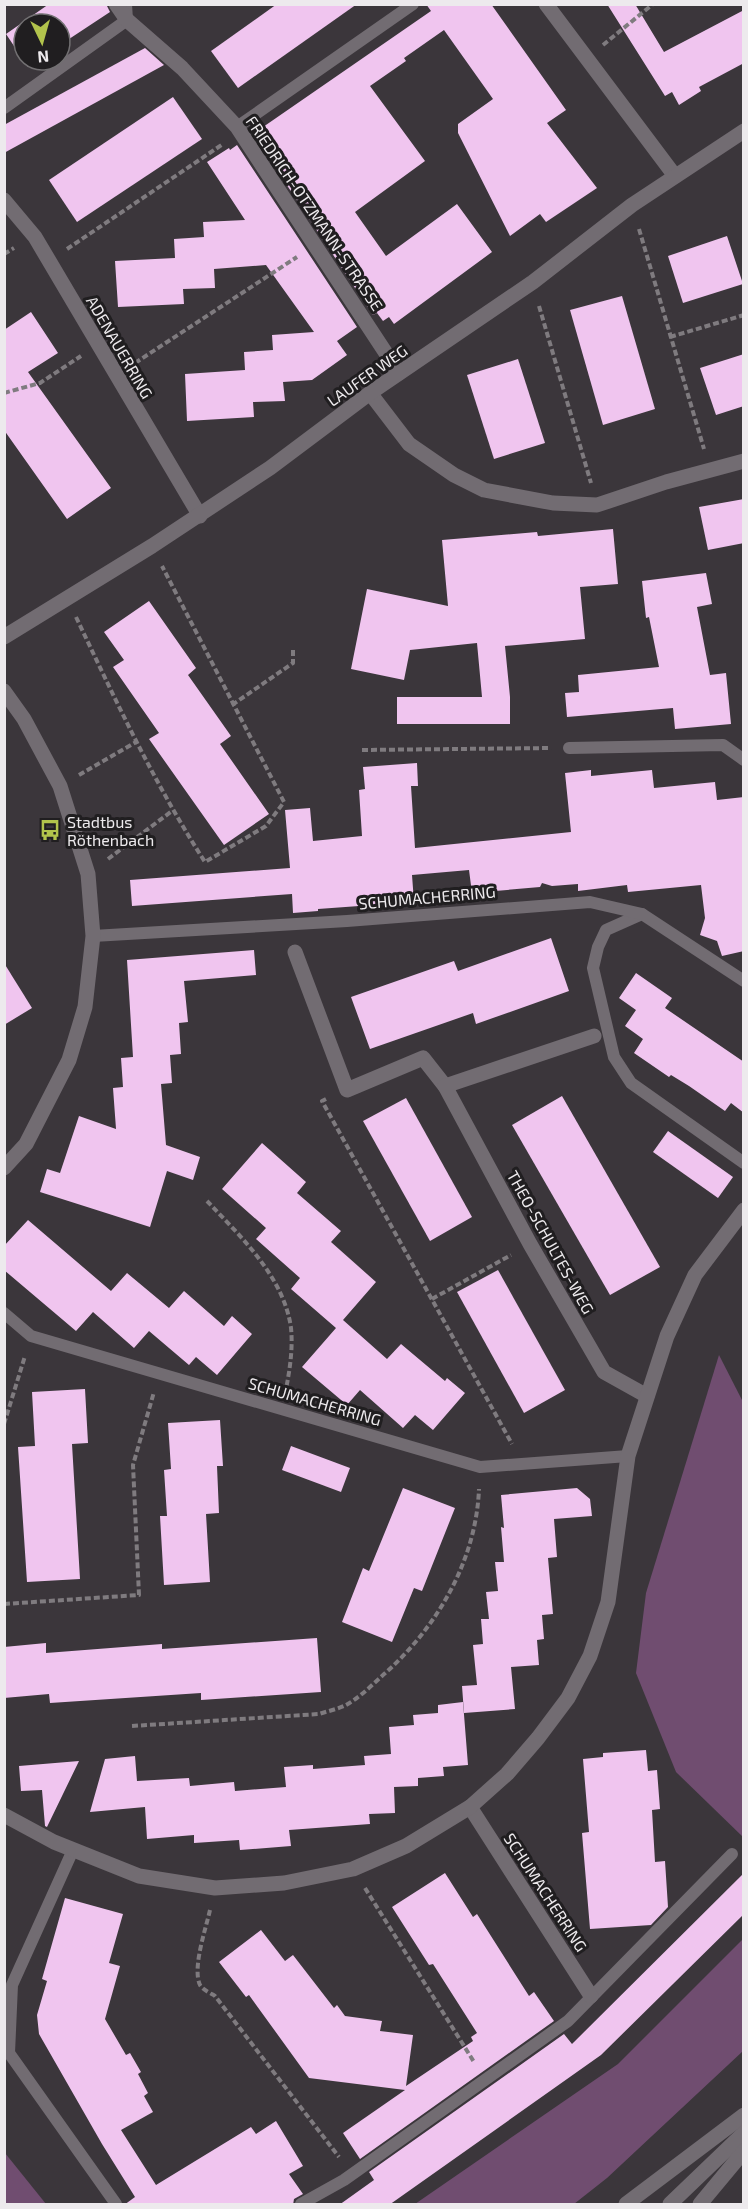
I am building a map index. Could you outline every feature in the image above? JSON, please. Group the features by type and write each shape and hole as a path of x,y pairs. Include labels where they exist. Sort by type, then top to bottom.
{"street":[{"name":"FRIEDRICH-OTZMANN-STRASSE","path":"116,4 127,12 182,68 239,130 399,373"},
{"path":"546,4 675,176"},
{"name":"LAUFER WEG","path":"4,637 200,516 270,468 370,393 532,282 632,205 744,132"},
{"name":"ADENAUERRING","path":"4,200 35,237 50,261 200,516"},
{"path":"370,393 409,444 454,475 484,490 553,503 597,505 744,461"},
{"path":"4,691 24,719 60,786 88,874 93,936 85,1007 69,1060 26,1144 4,1168"},
{"path":"295,952 347,1090"},
{"path":"445,1086 594,1036"},
{"name":"THEO-SCHULTES-WEG","path":"347,1090 423,1058 445,1086 530,1244 604,1372 647,1396"},
{"path":"4,1815 54,1842 140,1876 215,1888 284,1883 353,1869 406,1846 470,1807 507,1774 538,1738 568,1698 590,1656 608,1602 628,1456 647,1396 668,1336 695,1275 744,1210"},
{"name":"SCHUMACHERRING","path":"470,1807 591,1996"},
{"path":"626,2205 744,2115"},
{"path":"670,2205 744,2133"},
{"path":"700,2205 744,2151"}],"lane":[{"path":"239,130 413,4"},
{"path":"4,108 127,12"},
{"path":"569,747 723,745 744,760"},
{"name":"SCHUMACHERRING","path":"93,936 347,921 590,902 642,914 744,981"},
{"path":"642,914 606,930 598,947 593,968 614,1057 631,1083 744,1163"},
{"name":"SCHUMACHERRING","path":"4,1313 31,1336 480,1467 628,1456"},
{"path":"73,1850 12,1985 9,2053 116,2205"},
{"path":"301,2205 352,2175 568,2021 732,1854"}],"path":[{"path":"586,59 652,4"},
{"path":"50,261 239,130"},
{"path":"632,205 710,470"},
{"path":"116,375 315,245"},
{"path":"532,282 597,505"},
{"path":"670,337 744,315"},
{"path":"4,393 40,383 98,345"},
{"path":"66,598 172,811 204,862 266,826 284,802 152,546"},
{"path":"232,705 293,663 293,648"},
{"path":"60,786 136,742"},
{"path":"362,750 569,747"},
{"path":"88,874 172,811"},
{"path":"347,1090 322,1101 523,1463"},
{"path":"207,1201 253,1251 282,1297 291,1328 291,1356 282,1410"},
{"path":"432,1299 530,1244"},
{"path":"4,1424 31,1336"},
{"path":"5,1602 140,1595 133,1465 159,1374"},
{"path":"132,1726 320,1714 345,1705 363,1693 397,1664 425,1632 457,1578 475,1523 480,1467"},
{"path":"353,1869 485,2080"},
{"path":"215,1888 198,1963 201,1987 215,1996 352,2175"}],"shaded area":[{"path":"719,1355 743,1402 743,1837 676,1772 636,1673 646,1593"},
{"path":"743,1939 743,2051 607,2178 574,2204 415,2204 618,2064"},
{"path":"5,2153 46,2204 5,2204"}],"building":[{"path":"49,4 106,4 110,12 72,37 72,12 38,12"},
{"path":"277,4 357,4 238,88 211,51"},
{"path":"426,4 491,4 566,110 547,123 597,188 546,222 540,214 510,236 458,133 458,124 493,99 444,30 404,58 406,61 370,86 425,161 355,212 386,256 457,204 492,252 394,324 389,317 383,321 377,313 373,315 253,134 431,11"},
{"path":"607,4 635,4 664,52 744,10 744,63 699,87 701,91 679,105 672,92 665,96"},
{"path":"12,30 12,43 6,34"},
{"path":"145,48 164,65 4,153 4,125"},
{"path":"173,97 202,139 77,222 49,180"},
{"path":"237,145 357,327 337,341 347,355 312,380 283,382 285,401 253,402 254,417 187,421 185,374 245,370 244,352 273,350 272,335 314,332 266,265 214,269 215,288 183,289 184,304 118,307 115,261 175,258 174,239 204,237 203,222 245,220 207,162"},
{"path":"727,236 743,284 683,303 668,256"},
{"path":"622,296 655,409 603,425 570,310"},
{"path":"31,312 58,353 28,372 111,488 67,519 4,430 4,330"},
{"path":"744,354 744,406 716,415 700,368"},
{"path":"518,359 545,443 494,459 467,375"},
{"path":"744,499 744,543 708,550 699,507"},
{"path":"613,529 618,584 580,587 585,639 505,646 510,724 397,724 397,697 482,697 477,643 410,650 404,680 351,669 367,589 448,606 442,540 537,532 538,536"},
{"path":"706,573 712,604 697,607 710,675 726,673 731,724 675,729 673,708 567,717 565,693 579,692 578,675 659,667 649,617 646,618 642,581"},
{"path":"149,601 196,668 188,675 231,736 220,744 269,814 224,845 149,739 159,733 113,667 124,660 104,632"},
{"path":"417,763 418,786 411,786 415,848 571,832 565,773 591,770 591,776 652,770 654,788 715,782 717,800 744,797 744,951 722,956 717,941 700,935 705,918 701,885 628,892 627,885 578,891 578,884 552,886 542,883 540,887 472,893 469,870 412,875 414,902 293,913 292,894 132,906 130,880 290,868 285,810 310,808 313,841 362,836 359,790 365,789 363,767"},
{"path":"551,938 569,991 476,1024 473,1013 370,1049 351,997 454,961 458,971"},
{"path":"254,950 256,975 184,981 188,1022 179,1023 181,1054 170,1055 172,1083 161,1084 166,1145 200,1157 193,1180 167,1171 150,1227 40,1192 47,1169 60,1173 79,1116 116,1129 113,1088 123,1087 121,1058 133,1057 127,960"},
{"path":"4,963 32,1008 4,1025"},
{"path":"636,973 672,998 665,1008 744,1062 744,1113 731,1103 725,1111 634,1053 643,1039 625,1026 636,1010 619,998"},
{"path":"562,1096 660,1267 610,1295 512,1125"},
{"path":"406,1098 472,1217 430,1241 363,1121"},
{"path":"668,1131 733,1177 718,1198 653,1152"},
{"path":"262,1143 306,1182 297,1193 341,1231 331,1242 376,1282 343,1320 387,1359 401,1344 445,1381 447,1378 465,1393 433,1430 415,1415 403,1428 360,1390 347,1405 302,1367 336,1328 291,1289 300,1278 256,1239 266,1228 222,1189"},
{"path":"28,1220 111,1291 127,1273 169,1308 184,1291 224,1326 232,1316 252,1334 217,1375 196,1357 189,1365 149,1331 134,1348 93,1312 76,1331 4,1270 4,1246"},
{"path":"498,1270 565,1390 524,1413 457,1292"},
{"path":"85,1389 88,1443 72,1444 80,1579 27,1582 18,1447 35,1446 32,1392"},
{"path":"220,1420 223,1466 217,1466 219,1513 206,1514 210,1582 164,1585 160,1516 167,1516 164,1470 171,1469 168,1423"},
{"path":"291,1446 350,1468 341,1492 282,1470"},
{"path":"403,1488 455,1508 422,1591 414,1588 392,1642 342,1622 363,1568 369,1571"},
{"path":"577,1488 590,1499 592,1516 554,1519 557,1557 548,1558 553,1614 542,1615 544,1639 537,1640 539,1665 511,1667 515,1709 464,1713 462,1686 477,1685 473,1645 483,1644 481,1619 489,1619 486,1592 498,1591 495,1562 504,1562 501,1495"},
{"path":"317,1638 321,1692 201,1700 201,1693 50,1703 49,1694 4,1698 4,1647 46,1643 46,1653 162,1644 162,1649"},
{"path":"463,1702 468,1765 443,1767 444,1776 418,1778 418,1786 394,1787 395,1813 369,1814 370,1824 289,1830 291,1846 240,1850 239,1840 194,1843 194,1835 147,1839 145,1807 90,1812 105,1759 135,1756 137,1781 189,1778 190,1786 234,1782 235,1791 286,1787 284,1767 313,1765 313,1769 365,1765 364,1756 391,1754 389,1727 414,1725 413,1715 438,1713 438,1705"},
{"path":"646,1750 648,1771 657,1770 660,1809 652,1810 655,1862 665,1861 668,1907 651,1925 590,1929 582,1833 589,1832 583,1759 603,1757 603,1753"},
{"path":"79,1761 47,1827 45,1826 42,1790 21,1791 19,1766"},
{"path":"445,1873 473,1917 477,1914 529,1996 534,1992 554,2021 360,2159 343,2133 405,2090 309,2078 249,1995 246,1997 219,1962 261,1930 285,1961 293,1955 334,2008 337,2005 345,2016 382,2021 380,2031 413,2035 406,2086 473,2041 471,2037 477,2033 433,1964 429,1965 392,1907"},
{"path":"744,1873 744,1914 601,2055 389,2205 339,2205 374,2180 369,2172 564,2034 572,2044"},
{"path":"65,1898 123,1914 109,1963 120,1966 105,2019 126,2055 130,2053 141,2072 138,2074 148,2093 144,2096 153,2112 121,2130 156,2185 251,2127 256,2134 276,2121 303,2166 289,2174 303,2194 294,2199 293,2205 124,2205 135,2197 39,2034 37,2015 47,1981 42,1979"}],"place":[{"name":"Stadtbus Röthenbach","path":"50,830"}]}
